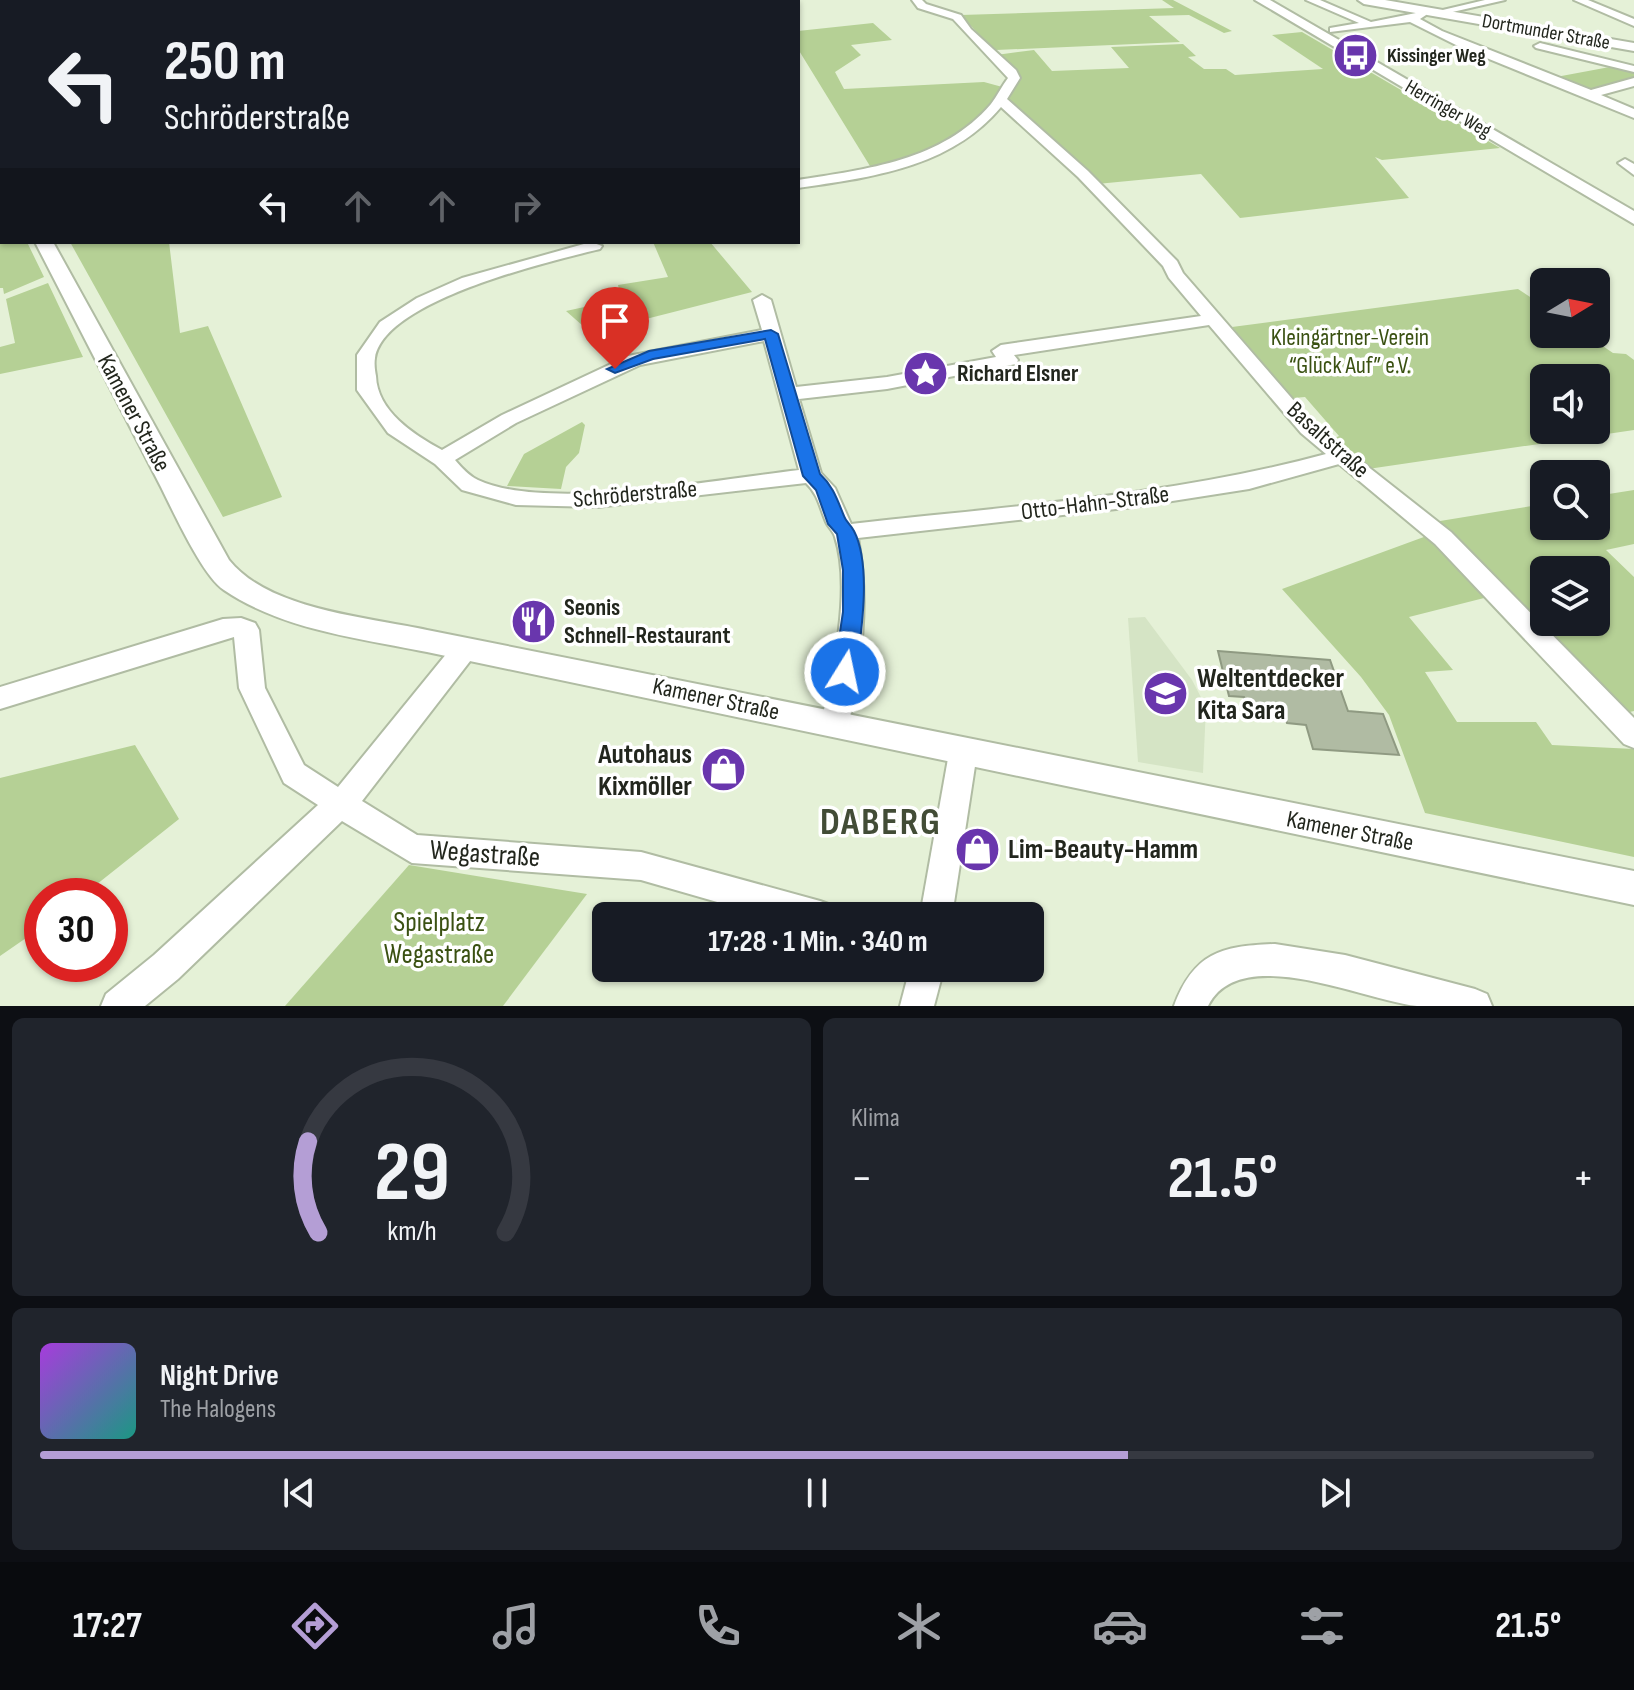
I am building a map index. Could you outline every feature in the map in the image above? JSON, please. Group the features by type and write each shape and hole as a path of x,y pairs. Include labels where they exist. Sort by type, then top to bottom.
{"main road":[{"name":"Herringer Weg","path":"1261,0 1634,219"},
{"name":"Dortmunder Straße","path":"1364,0 1634,45"},
{"name":"Dortmunder Straße","path":"1372,0 1433,13"},
{"name":"Kamener Straße","path":"45,244 190,518 230,581 261,599 301,614 465,649 1634,888"}],"street":[{"path":"800,184 897,166 933,155 962,138 1001,100 1014,78 1012,72 967,31 957,17 922,6 917,0"},
{"path":"1311,0 1368,24"},
{"path":"1334,30 1500,0"},
{"path":"1579,0 1634,23"},
{"path":"1433,13 1491,56 1634,114"},
{"path":"1540,46 1634,69"},
{"path":"1590,94 1634,82"},
{"name":"Basaltstraße","path":"1001,100 1126,215 1171,264 1175,274 1308,429 1443,538 1634,736"},
{"name":"Schröderstraße","path":"594,246 480,277 419,304 378,333 363,364 368,397 396,430 442,459 467,484 498,493 562,501 597,500 811,476"},
{"path":"762,300 811,476 824,488 838,524 846,532 854,612 851,646 835,723"},
{"path":"789,394 887,383 995,358 1214,319"},
{"path":"442,459 509,419 635,360 771,334"},
{"name":"Otto-Hahn-Straße","path":"846,532 1134,500 1249,482 1341,457"},
{"name":"Wegastraße","path":"0,698 223,629 241,627 246,630 252,688 294,774 412,849 641,866 770,902"},
{"path":"118,1006 166,967 360,785 465,649"},
{"path":"938,902 963,753"},
{"path":"1191,1006 1201,983 1217,969 1241,961 1268,958 1320,967 1475,1006"},
{"path":"917,1006 923,982"}],"shaded area":[{"name":"Weltentdecker Kita Sara","path":"1145,617 1192,680 1206,707 1203,773 1138,762 1128,618"}],"green space":[{"path":"1162,0 1173,0 1232,31 1224,33 1189,15 1149,16 1180,42 996,50 961,15 1174,8"},
{"path":"873,23 892,40 851,45 861,55 835,72 844,89 984,82 1006,88 962,138 873,171 800,52 800,31"},
{"path":"1302,32 1500,148 1382,160 1375,157 1409,198 1240,218 1201,174 1097,184 1007,100 1018,73 996,55 1034,50 1052,71 1129,68 1111,47 1183,44 1196,56 1188,57 1204,69 1226,69 1235,75 1323,69 1272,35"},
{"path":"1615,66 1634,71 1634,79 1592,91 1556,77"},
{"path":"0,244 28,244 44,277 4,294 3,288 0,288"},
{"path":"71,244 169,244 180,333 208,326 282,497 223,517"},
{"path":"654,244 712,244 752,292 591,333 566,311 621,299 618,285 668,277"},
{"path":"48,283 83,357 0,374 0,347 15,343 6,299"},
{"name":"Kleingärtner-Verein “Glück Auf” e.V.","path":"1518,289 1530,297 1530,348 1606,348 1613,353 1626,354 1634,360 1634,430 1610,434 1610,364 1530,364 1530,444 1539,444 1368,469 1331,440 1339,436 1305,397 1293,398 1232,327"},
{"path":"582,422 585,425 579,453 566,467 561,489 507,486 524,454"},
{"path":"1634,490 1634,544 1606,550 1634,577 1634,711 1621,714 1545,636 1610,636 1610,556 1530,556 1530,621 1434,522 1530,506 1530,540 1610,540 1610,494"},
{"path":"1432,534 1492,596 1409,617 1453,670 1425,672 1457,722 1536,722 1552,745 1634,749 1634,857 1425,813 1389,715 1361,677 1282,589"},
{"path":"135,745 179,819 105,878 24,878 24,939 0,956 0,778"},
{"name":"Spielplatz Wegastraße","path":"409,865 587,894 503,1006 285,1006"}],"building":[{"path":"1218,651 1330,660 1348,711 1383,714 1399,755 1313,749 1306,725 1287,723 1284,714 1248,711 1244,697 1229,696"}],"place":[{"name":"Kissinger Weg","path":"1356,56"},
{"name":"Richard Elsner","path":"926,373"},
{"name":"Seonis Schnell-Restaurant","path":"533,621"},
{"name":"Weltentdecker Kita Sara","path":"1166,694"},
{"name":"Autohaus Kixmöller","path":"723,770"},
{"name":"Lim-Beauty-Hamm","path":"977,849"}],"district":[{"name":"DABERG","path":"881,822"}],"route":[{"path":"615,369 649,355 771,334 811,476 824,488 838,524 846,532 854,612 845,672"}]}
